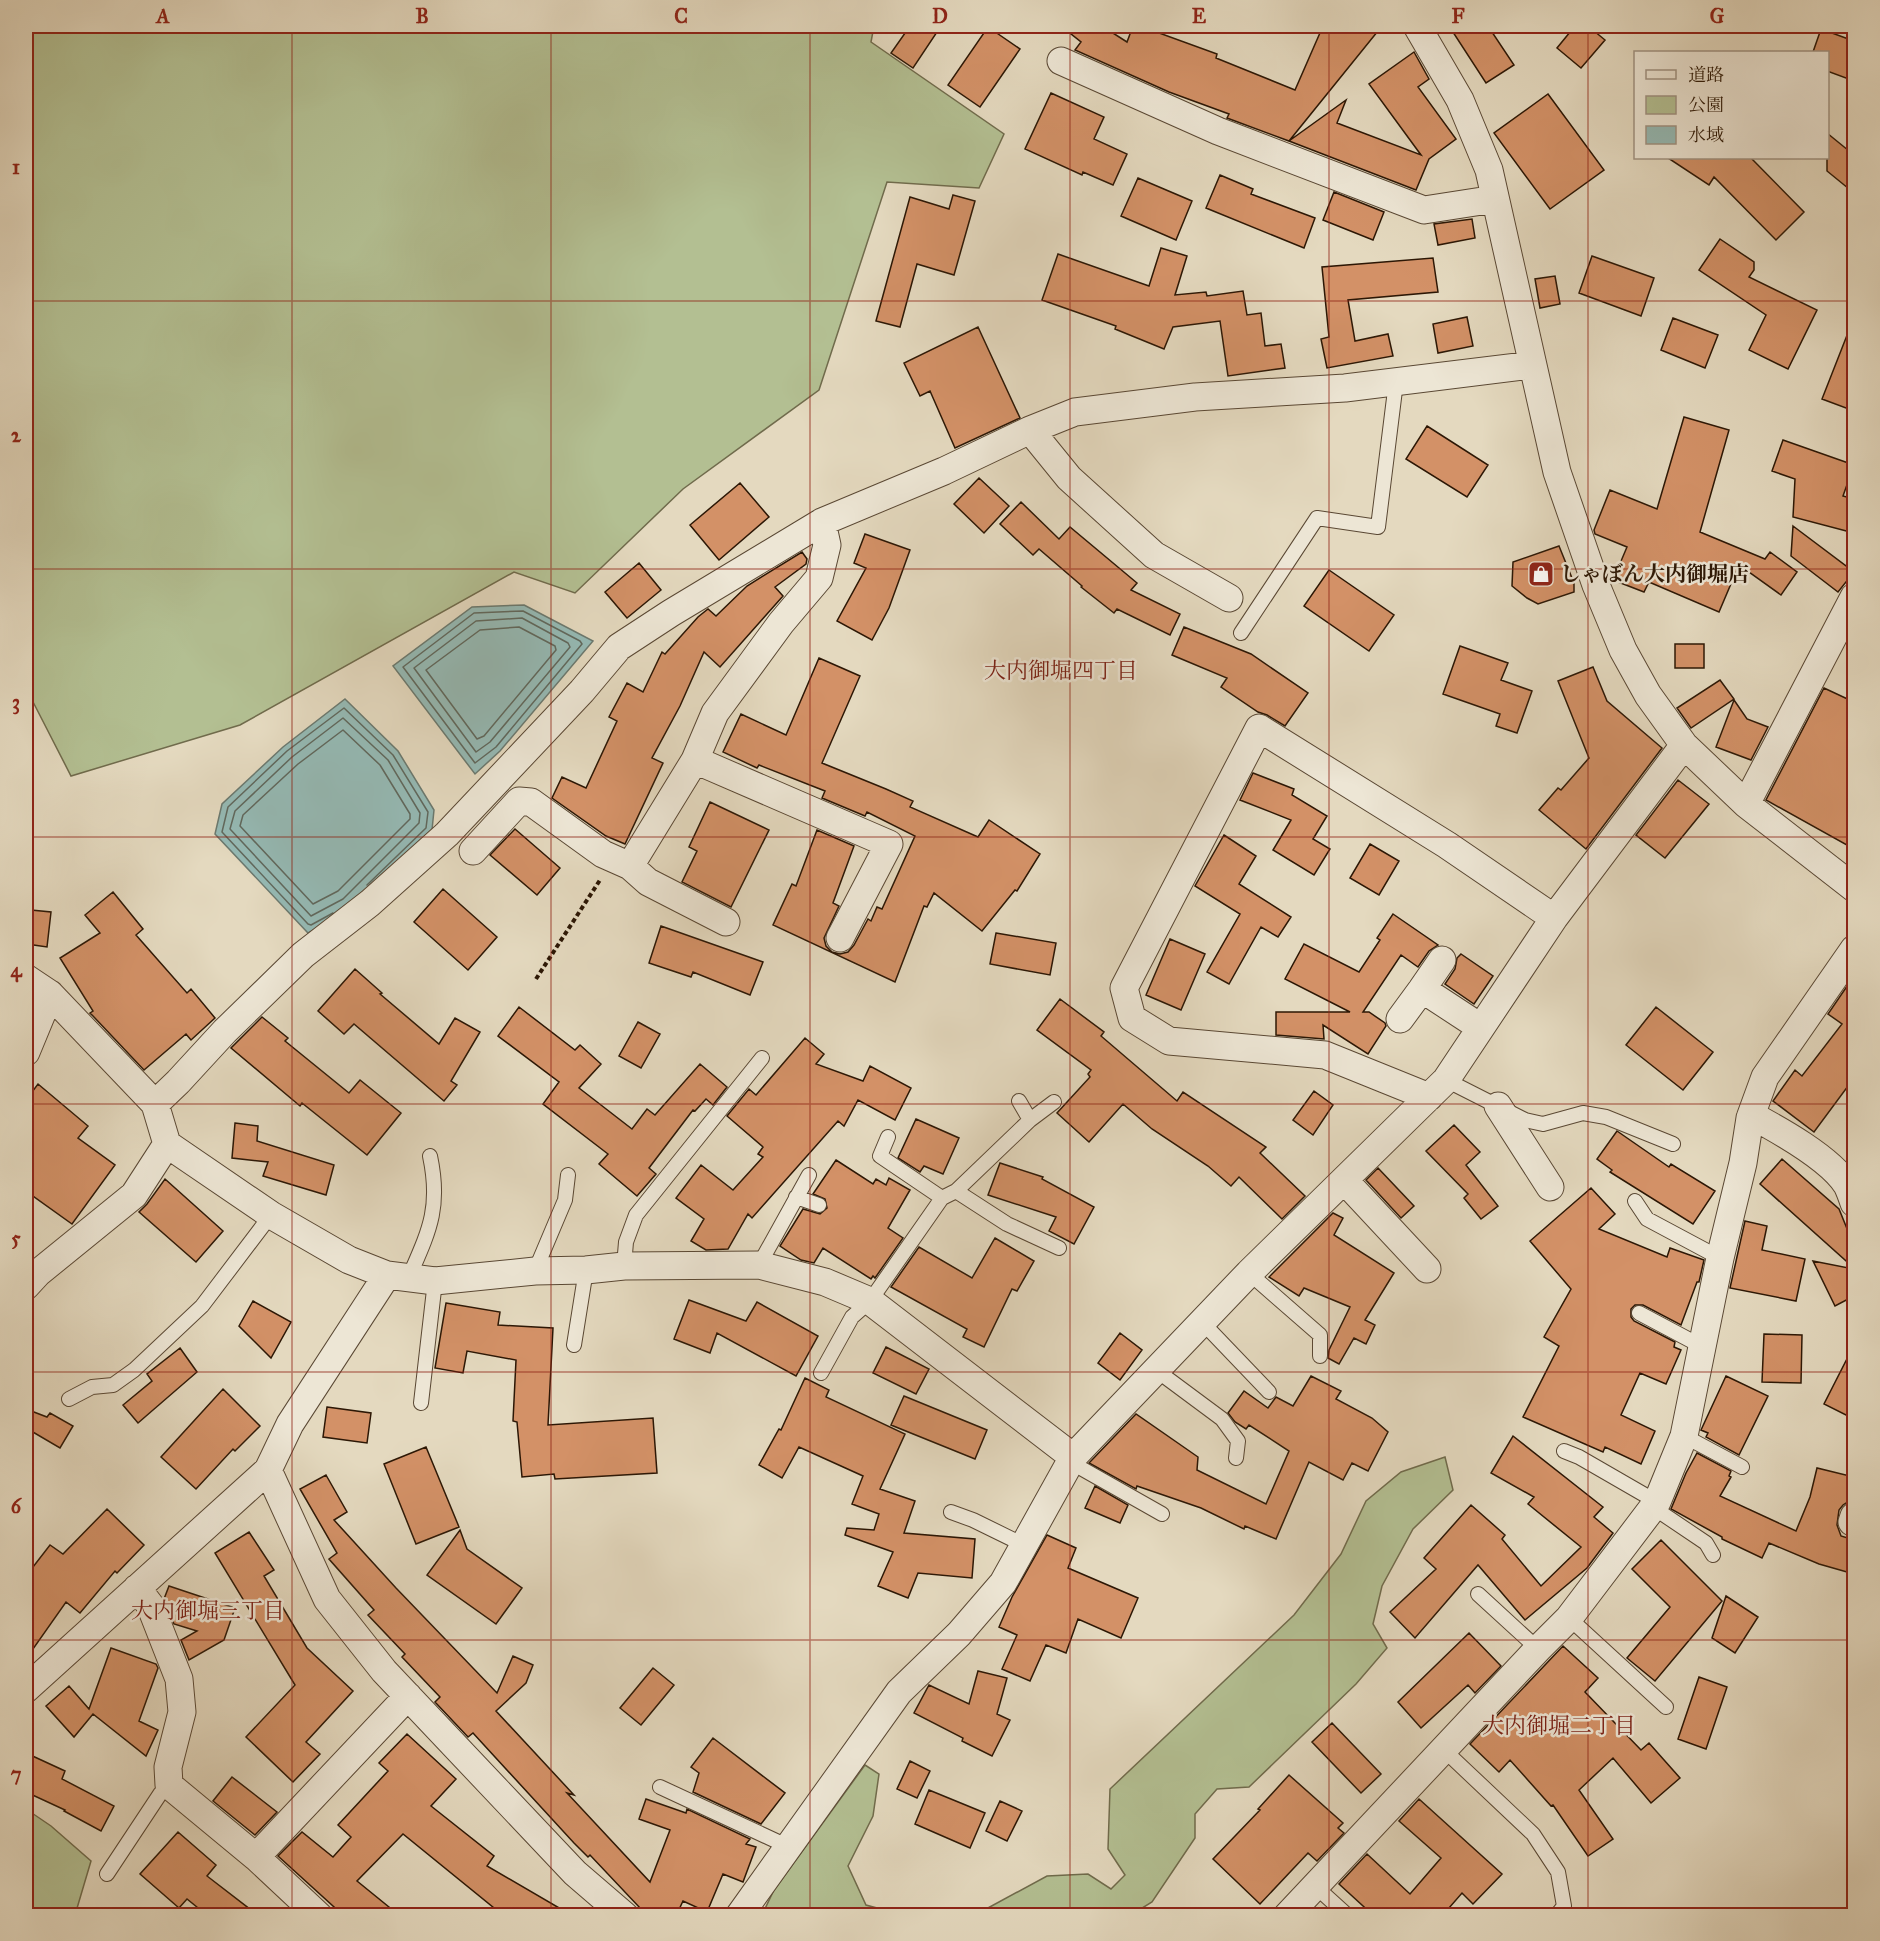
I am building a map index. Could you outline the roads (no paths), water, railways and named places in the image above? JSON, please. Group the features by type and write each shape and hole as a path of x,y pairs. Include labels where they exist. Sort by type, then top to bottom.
{"street":[{"path":"1417,26 1460,100 1489,170 1557,472 1596,585 1623,650 1648,695 1684,745 1746,804 1854,888"},
{"path":"1061,61 1218,132 1424,210 1495,199"},
{"path":"154,1104 303,955 370,903 447,834 582,691 619,647 822,522 944,471 1030,430 1075,412 1195,397 1345,388 1532,365"},
{"path":"1030,430 1069,478 1154,555 1229,598"},
{"path":"614,868 694,760 715,713 781,623 819,578 827,545 822,522"},
{"path":"1746,804 1854,597"},
{"path":"1437,1088 1325,1055 1169,1041 1132,1018 1124,988 1259,728 1448,845 1554,918"},
{"path":"739,1916 899,1692 959,1634 1003,1583 1073,1457 1249,1273 1437,1088 1554,918 1684,745"},
{"path":"694,760 889,844 840,938"},
{"path":"473,851 519,801 531,802 603,854 614,868 648,882 726,922"},
{"path":"1287,1916 1538,1648 1569,1618 1656,1505 1684,1436 1720,1258 1743,1163 1751,1115 1765,1077 1854,949"},
{"path":"1400,1019 1442,960"},
{"path":"26,978 50,994 154,1104 167,1144 271,1215 350,1260 398,1276 435,1281 535,1271 586,1270 624,1266 759,1265 825,1282 870,1301 1073,1457"},
{"path":"1422,989 1480,1027"},
{"path":"26,1052 50,994"},
{"path":"1498,1106 1550,1187"},
{"path":"1751,1115 1784,1132 1822,1160 1846,1184 1854,1203"},
{"path":"26,1286 38,1273 134,1195 167,1144"},
{"path":"1344,1180 1426,1269"},
{"path":"26,1689 268,1470 290,1424 398,1276"},
{"path":"268,1470 327,1599 384,1671 575,1873 625,1916"},
{"path":"138,1588 150,1605 179,1679 182,1712 168,1767 169,1785 256,1857 316,1915"},
{"path":"256,1857 408,1696"}],"lane":[{"path":"1241,633 1317,518 1378,527 1395,382"},
{"path":"624,1266 626,1242 636,1215 762,1058"},
{"path":"1437,1088 1498,1106 1525,1120 1543,1124 1583,1113 1606,1117 1673,1144"},
{"path":"1019,1101 1030,1120"},
{"path":"821,1373 852,1317 870,1301 942,1198 956,1191 1030,1120 1054,1102"},
{"path":"888,1137 880,1156 942,1198"},
{"path":"398,1276 425,1240 435,1205 435,1179 430,1156"},
{"path":"535,1271 565,1200 568,1175"},
{"path":"759,1265 809,1175"},
{"path":"956,1191 1007,1224 1059,1248"},
{"path":"796,1197 819,1205"},
{"path":"1635,1201 1647,1219 1720,1258"},
{"path":"69,1399 92,1387 114,1385 134,1370 202,1306 271,1215"},
{"path":"574,1345 586,1270"},
{"path":"1249,1273 1320,1335 1320,1356"},
{"path":"421,1403 435,1281"},
{"path":"1639,1313 1703,1347"},
{"path":"1202,1322 1269,1392"},
{"path":"1156,1370 1222,1419 1238,1441 1236,1458"},
{"path":"1684,1436 1742,1467"},
{"path":"1564,1451 1579,1457 1656,1505 1706,1543 1713,1555"},
{"path":"1073,1457 1079,1467 1162,1514"},
{"path":"951,1512 1024,1545"},
{"path":"1478,1594 1538,1648"},
{"path":"1569,1618 1666,1707"},
{"path":"1443,1749 1533,1834 1558,1872 1564,1906 1556,1916"},
{"path":"106,1874 160,1794 169,1785"},
{"path":"660,1786 787,1846"},
{"path":"1315,1886 1348,1916"}],"water":[{"path":"524,605 593,641 500,751 475,774 393,666 472,607"},
{"path":"345,699 398,751 434,810 432,830 351,910 308,933 215,834 222,804 283,747"}],"place":[{"name":"しゃぼん大内御堀店","path":"1541,574"}],"district":[{"name":"大内御堀四丁目","path":"1061,670"},
{"name":"大内御堀三丁目","path":"208,1610"},
{"name":"大内御堀二丁目","path":"1559,1725"}]}
